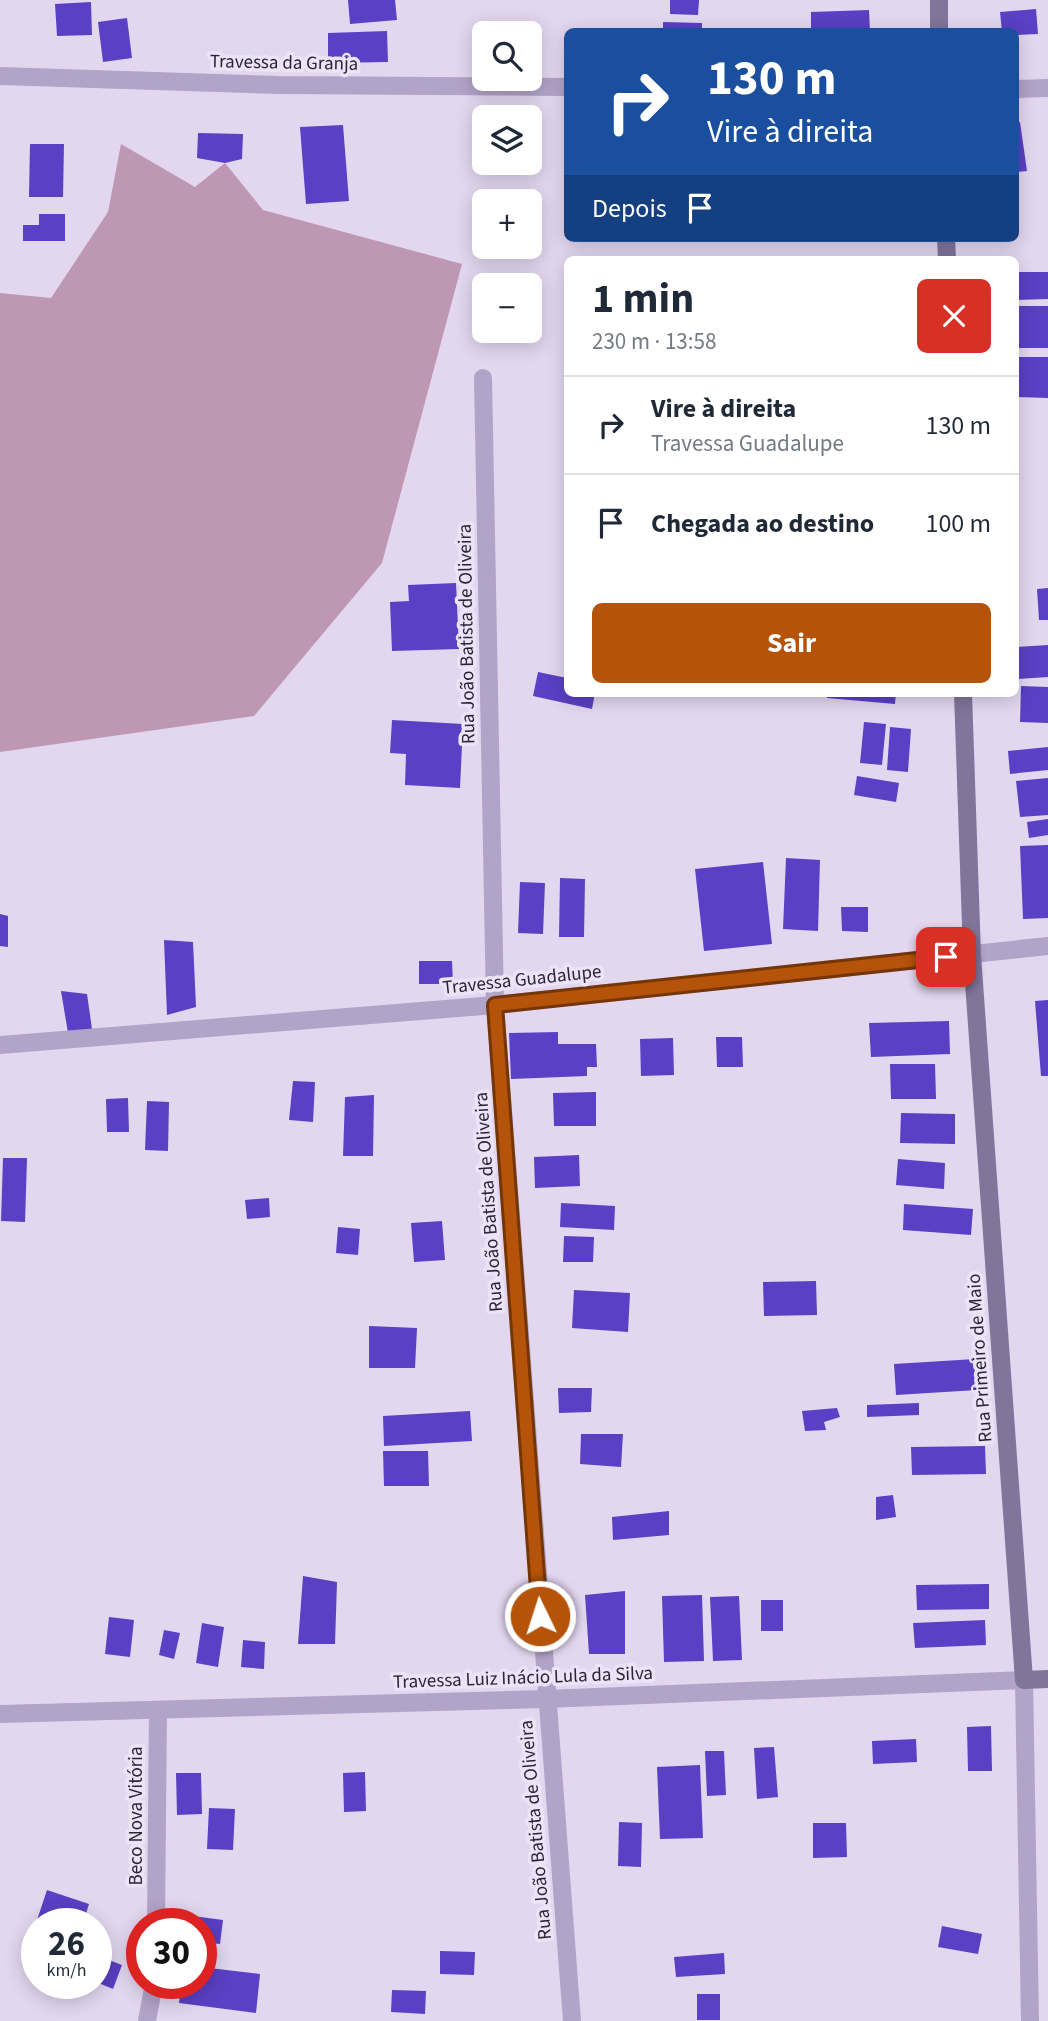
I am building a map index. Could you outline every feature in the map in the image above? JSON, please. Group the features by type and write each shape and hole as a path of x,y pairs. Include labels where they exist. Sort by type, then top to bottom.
{"street":[{"path":"939,0 939,28"},
{"name":"Travessa da Granja","path":"0,76 279,85 564,87"},
{"path":"1019,89 1048,88"},
{"name":"Rua João Batista de Oliveira","path":"483,378 495,1005 572,2021"},
{"name":"Rua Primeiro de Maio","path":"963,697 972,955 1024,1680 1030,2021"},
{"name":"Travessa Guadalupe","path":"0,1045 495,1005 1048,946"},
{"name":"Travessa Luiz Inácio Lula da Silva","path":"0,1714 546,1699 1048,1679"},
{"name":"Beco Nova Vitória","path":"156,1908 158,1710"},
{"path":"147,2021 151,1999"}],"shaded area":[{"path":"121,144 195,187 225,163 263,210 462,264 382,563 254,716 0,752 0,293 51,298 108,212"}],"building":[{"path":"348,0 395,0 397,20 350,24"},
{"path":"670,0 699,0 698,15 670,14"},
{"path":"91,2 92,35 57,36 55,4"},
{"path":"1036,9 1038,34 1019,35 1019,28 1002,28 1000,12"},
{"path":"869,10 870,28 811,28 811,12"},
{"path":"127,18 132,58 103,62 98,22"},
{"path":"663,22 702,23 702,28 663,28"},
{"path":"387,31 388,62 328,63 328,33"},
{"path":"1019,122 1020,122 1027,171 1019,172"},
{"path":"343,125 349,201 306,204 300,127"},
{"path":"198,133 243,134 242,159 225,163 197,158"},
{"path":"30,144 64,144 63,197 29,197"},
{"path":"39,214 65,214 65,241 23,241 23,225 39,225"},
{"path":"1019,272 1048,272 1048,299 1019,300"},
{"path":"1019,306 1048,306 1048,348 1019,348"},
{"path":"1019,357 1048,357 1048,398 1019,397"},
{"path":"456,583 459,649 392,651 390,602 409,601 408,585"},
{"path":"1048,588 1048,620 1039,620 1037,589"},
{"path":"1048,645 1048,677 1019,679 1019,647"},
{"path":"538,672 564,677 564,697 594,697 592,709 533,696"},
{"path":"1021,686 1048,687 1048,723 1020,722"},
{"path":"827,697 896,697 895,704"},
{"path":"392,720 463,724 460,788 405,785 406,754 390,753"},
{"path":"864,722 886,724 882,765 860,763"},
{"path":"890,727 911,729 908,772 887,770"},
{"path":"1048,747 1048,770 1010,774 1008,751"},
{"path":"857,776 899,783 896,802 854,795"},
{"path":"1048,778 1048,815 1020,817 1016,781"},
{"path":"1048,819 1048,835 1029,838 1027,822"},
{"path":"1048,845 1048,918 1023,919 1020,846"},
{"path":"786,858 820,860 818,931 783,929"},
{"path":"763,862 772,944 704,951 695,869"},
{"path":"560,878 585,879 584,937 559,937"},
{"path":"520,882 545,883 543,934 518,933"},
{"path":"841,907 868,907 868,932 842,931"},
{"path":"0,914 8,916 8,947 0,946"},
{"path":"164,940 193,942 196,1007 167,1015"},
{"path":"419,961 452,961 453,984 419,984"},
{"path":"61,991 87,994 92,1029 68,1033"},
{"path":"1048,1000 1048,1076 1041,1076 1035,1001"},
{"path":"949,1021 950,1054 871,1057 869,1023"},
{"path":"558,1032 558,1044 596,1044 597,1067 587,1067 587,1076 511,1079 509,1033"},
{"path":"716,1037 742,1037 743,1067 717,1067"},
{"path":"673,1038 674,1075 641,1076 640,1039"},
{"path":"890,1064 935,1064 936,1099 891,1099"},
{"path":"293,1081 315,1082 313,1122 289,1120"},
{"path":"596,1092 596,1126 554,1126 553,1093"},
{"path":"374,1095 373,1156 343,1156 345,1097"},
{"path":"128,1098 129,1132 107,1132 106,1099"},
{"path":"147,1101 169,1102 168,1151 145,1150"},
{"path":"901,1113 955,1114 955,1144 900,1143"},
{"path":"579,1155 580,1186 535,1188 534,1157"},
{"path":"3,1158 27,1158 25,1222 1,1221"},
{"path":"898,1159 945,1163 944,1189 896,1185"},
{"path":"269,1198 270,1217 247,1219 245,1200"},
{"path":"561,1203 615,1206 614,1230 560,1227"},
{"path":"904,1204 973,1209 971,1235 903,1230"},
{"path":"442,1221 445,1260 414,1262 411,1223"},
{"path":"338,1227 360,1229 358,1255 336,1253"},
{"path":"564,1236 594,1237 593,1262 563,1262"},
{"path":"816,1281 817,1315 764,1316 763,1282"},
{"path":"574,1290 630,1293 628,1332 572,1328"},
{"path":"369,1326 417,1328 415,1368 369,1368"},
{"path":"975,1359 977,1390 896,1395 894,1364"},
{"path":"558,1388 592,1388 591,1412 559,1413"},
{"path":"919,1403 919,1415 867,1417 867,1405"},
{"path":"837,1408 840,1417 824,1422 826,1430 805,1431 802,1411"},
{"path":"470,1411 472,1441 384,1446 383,1416"},
{"path":"581,1434 623,1434 621,1467 580,1464"},
{"path":"985,1446 986,1474 912,1475 911,1447"},
{"path":"383,1451 428,1451 429,1486 384,1486"},
{"path":"893,1495 896,1517 876,1520 876,1497"},
{"path":"669,1511 669,1535 613,1540 612,1517"},
{"path":"303,1576 337,1582 335,1644 298,1644"},
{"path":"989,1584 989,1609 917,1610 916,1585"},
{"path":"625,1591 625,1654 589,1654 585,1595"},
{"path":"702,1595 704,1661 664,1662 662,1596"},
{"path":"739,1596 742,1660 713,1661 710,1597"},
{"path":"761,1600 783,1600 783,1631 761,1631"},
{"path":"109,1617 134,1620 130,1657 105,1654"},
{"path":"985,1620 986,1645 915,1648 913,1623"},
{"path":"202,1623 224,1627 218,1667 196,1663"},
{"path":"164,1630 180,1633 174,1659 159,1655"},
{"path":"243,1640 265,1642 264,1669 241,1667"},
{"path":"991,1726 992,1771 968,1771 967,1727"},
{"path":"916,1739 917,1762 873,1764 872,1741"},
{"path":"774,1747 778,1797 757,1799 754,1748"},
{"path":"705,1751 724,1751 726,1795 707,1796"},
{"path":"700,1765 703,1838 660,1839 657,1767"},
{"path":"365,1772 366,1811 344,1812 343,1773"},
{"path":"176,1773 201,1773 202,1814 177,1815"},
{"path":"209,1808 235,1809 233,1850 207,1849"},
{"path":"619,1822 642,1823 641,1867 618,1866"},
{"path":"813,1823 846,1823 847,1857 813,1858"},
{"path":"47,1890 89,1904 88,1908 41,1908"},
{"path":"217,1919 223,1920 220,1944 217,1944"},
{"path":"942,1926 982,1934 978,1954 938,1947"},
{"path":"440,1951 475,1952 474,1975 440,1974"},
{"path":"724,1953 725,1974 676,1977 674,1957"},
{"path":"112,1961 122,1965 112,1989"},
{"path":"217,1969 260,1974 256,2013 179,2003 179,1999 217,1999"},
{"path":"392,1990 426,1991 425,2014 391,2012"},
{"path":"697,1994 720,1994 720,2020 697,2020"}],"route":[{"path":"540,1616 495,1005 946,957"}]}
